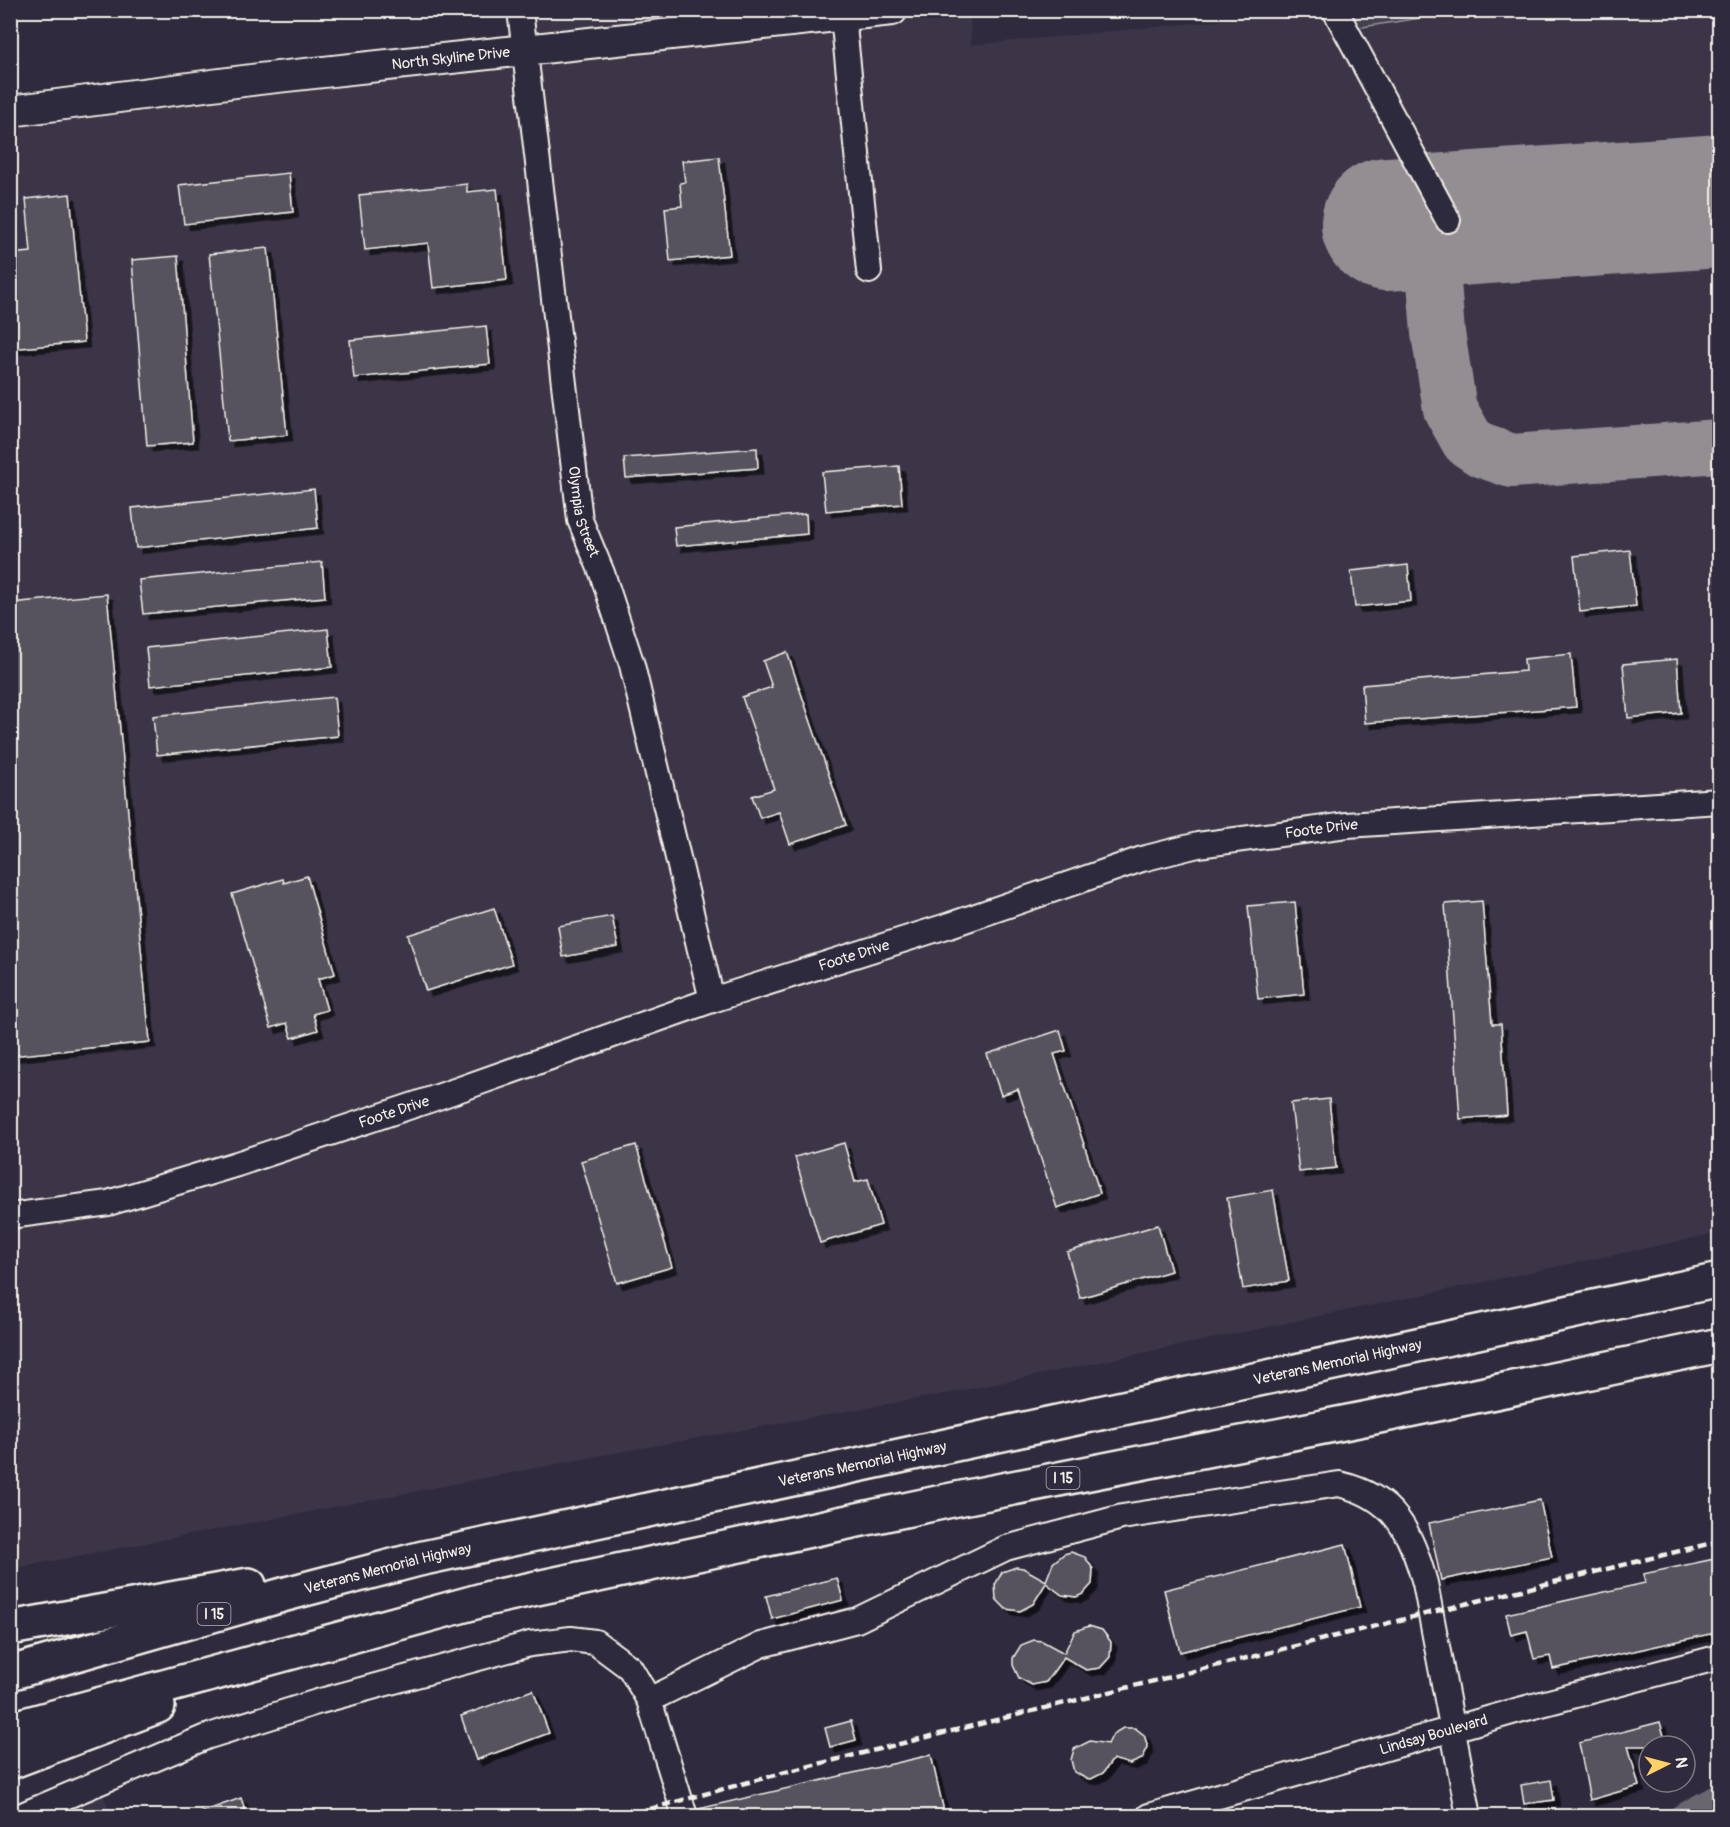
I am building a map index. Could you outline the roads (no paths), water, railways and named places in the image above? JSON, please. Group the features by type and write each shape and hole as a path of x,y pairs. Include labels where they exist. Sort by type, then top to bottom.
{"highway":[{"name":"Veterans Memorial Highway","path":"10,1673 286,1594 419,1559 1719,1280"},
{"name":"I 15","path":"10,1728 502,1595 947,1501 1378,1416 1719,1345"},
{"path":"10,1628 283,1578 419,1559"},
{"path":"10,1762 317,1644"}],"main road":[{"name":"North Skyline Drive","path":"10,111 259,79 525,52 823,15 892,10"}],"street":[{"name":"Olympia Street","path":"520,10 580,520 602,573 633,665 711,1000"},
{"path":"1335,10 1448,220"},
{"path":"823,15 869,271"},
{"name":"Foote Drive","path":"10,1216 108,1203 237,1164 432,1099 711,1000 950,925 1131,863 1198,845 1347,825 1719,801"},
{"path":"650,1700 761,1645 857,1620 1006,1548 1122,1517 1339,1484 1364,1490 1386,1505 1414,1546 1425,1583 1468,1816"},
{"path":"20,1816 206,1737 317,1702 530,1644 571,1639 595,1642 630,1668 650,1700 685,1816"},
{"name":"Lindsay Boulevard","path":"1149,1816 1191,1811 1452,1730 1719,1658"}],"waterway":[{"path":"1679,1816 1720,1793"},
{"path":"1701,1802 1708,1816"}],"railway":[{"path":"624,1816 786,1772 1720,1541"}]}
